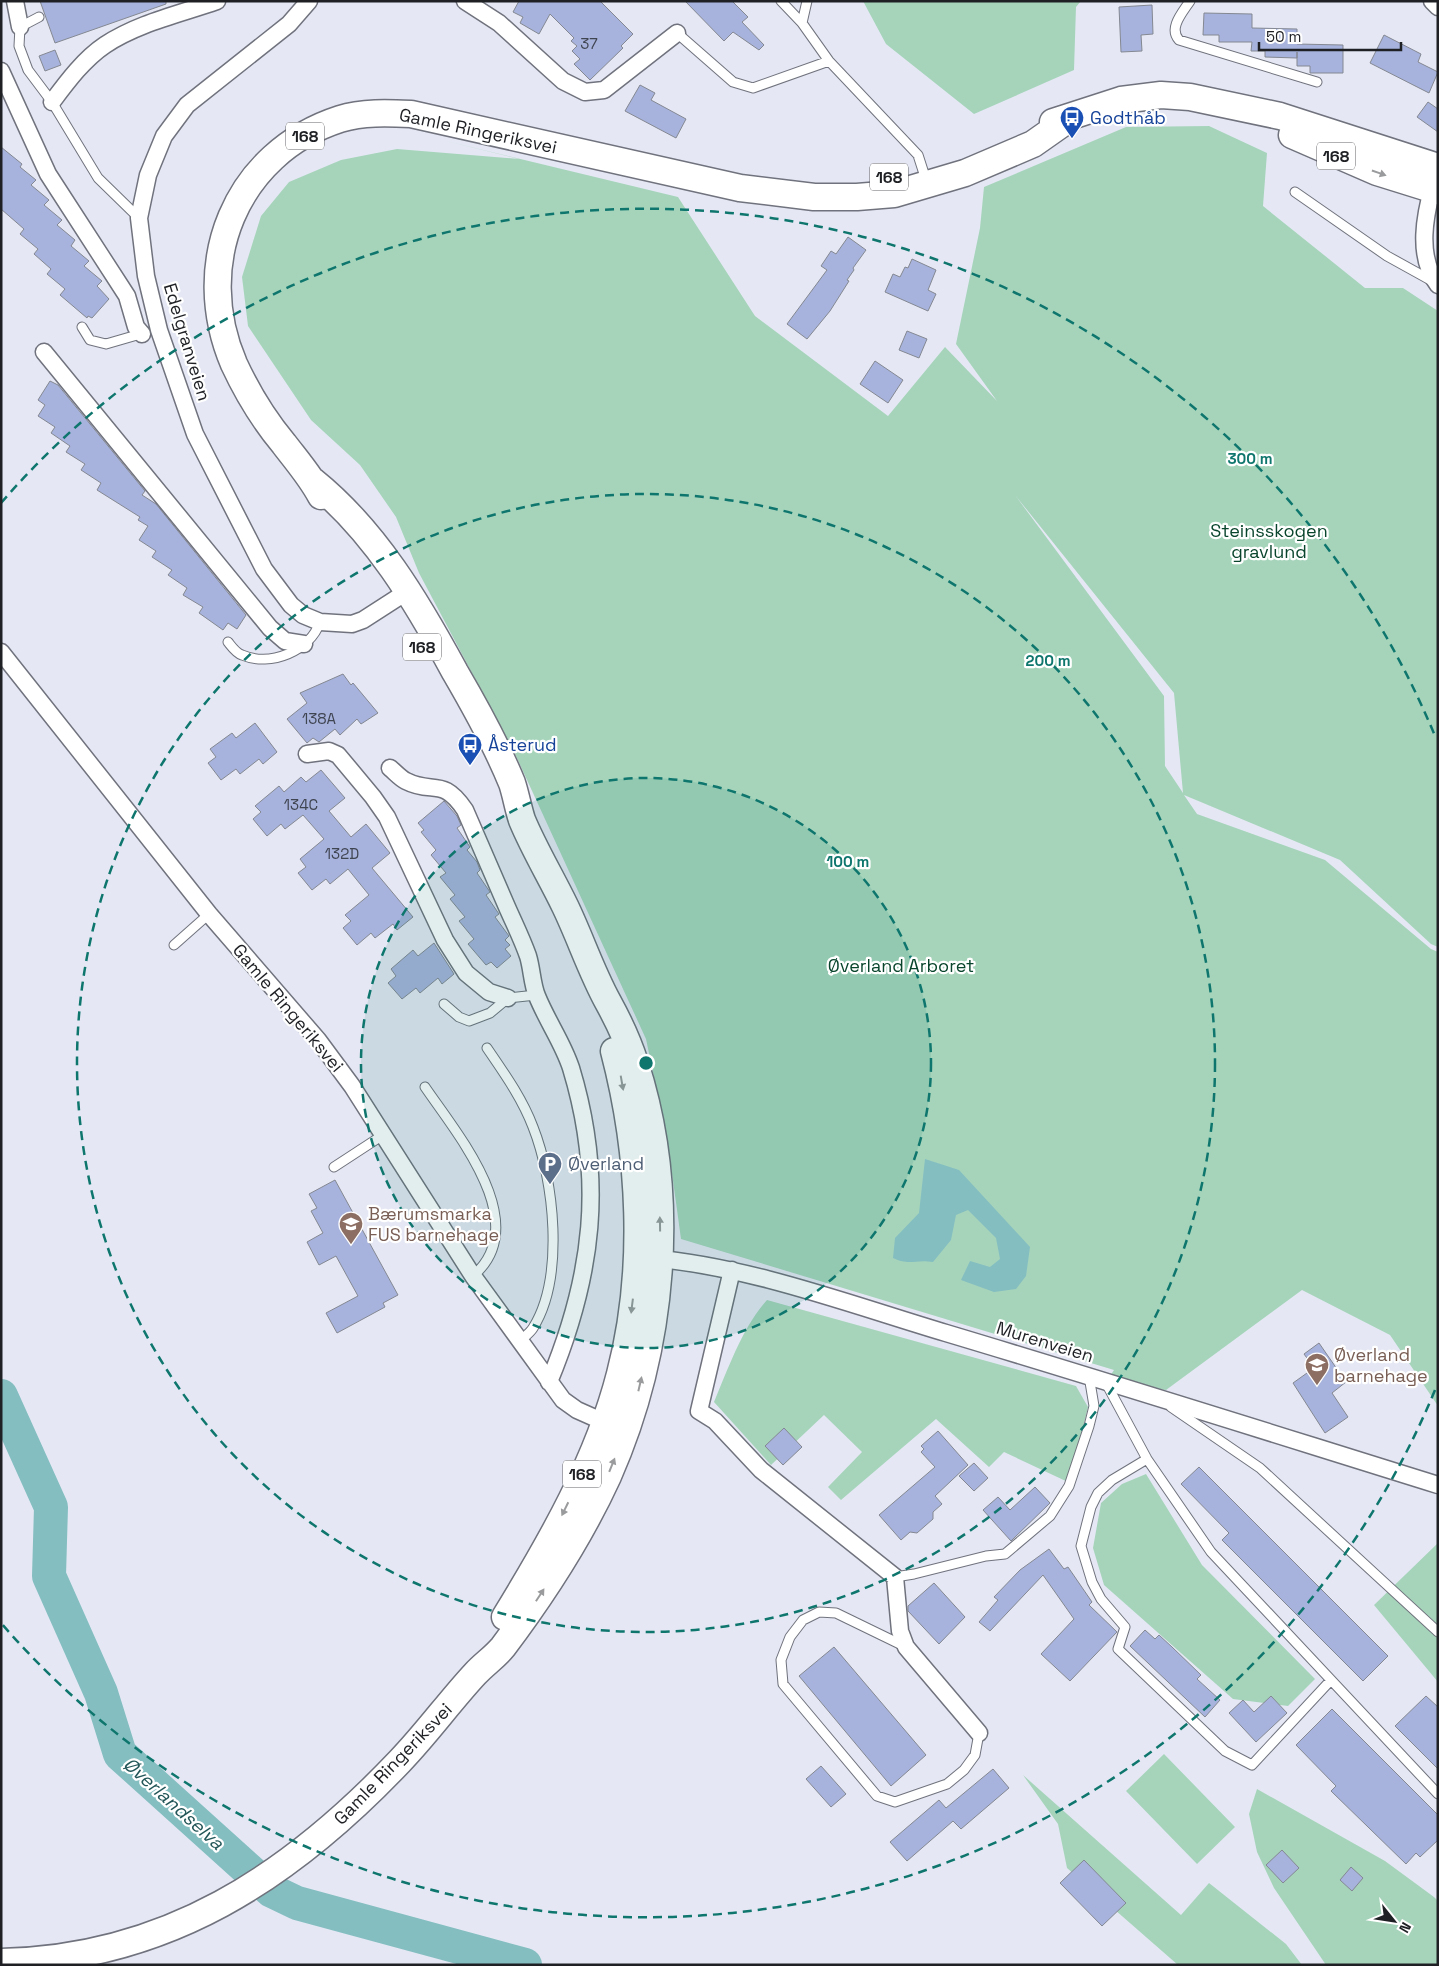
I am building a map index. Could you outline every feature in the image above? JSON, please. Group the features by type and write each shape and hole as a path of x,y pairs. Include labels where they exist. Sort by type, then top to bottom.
{"main road":[{"name":"Gamle Ringeriksvei","path":"1,1962 62,1959 134,1942 171,1929 240,1895 292,1860 376,1787 414,1746 476,1673 498,1653 572,1544 608,1476 615,1427 646,1359 648,1258 620,1072 609,1030 607,1001 565,905 522,819 513,786 483,721 428,623 400,596 382,553 338,501 313,480 282,443 250,396 234,364 220,316 218,272 224,238 238,200 251,180 267,163 317,128 341,119 365,114 388,113 442,119 642,168 698,177 740,188 814,197 857,197 894,194 925,178 965,173 1033,144 1070,118 1121,100 1161,96 1190,96 1240,108 1277,128 1354,163 1436,179"}],"street":[{"path":"16,1 20,27"},
{"path":"52,102 72,76 104,46 130,31 217,1"},
{"name":"Edelgranveien","path":"309,1 288,24 187,105 164,136 148,175 139,218 146,276 159,330 195,434 264,569 291,606 303,615 320,622 352,624 363,620 400,596"},
{"path":"466,1 499,23 563,82 585,92 604,90 677,33"},
{"path":"1432,1 1438,7"},
{"path":"1,71 48,174 126,296 136,327 142,334"},
{"path":"1436,179 1424,242 1426,260 1437,284"},
{"path":"44,352 270,628 285,641 304,644"},
{"name":"Gamle Ringeriksvei","path":"1,652 209,914 318,1040 352,1086 473,1276 562,1400 577,1410 615,1427"},
{"path":"307,754 329,751 338,755 373,797 387,817 445,940 466,973 489,992 508,998"},
{"path":"390,768 406,781 445,789 456,797 465,810 528,956 536,996 556,1033 570,1068 588,1135 592,1180 591,1220 582,1284 568,1337 549,1382"},
{"name":"Murenveien","path":"648,1258 732,1270 1089,1376 1438,1485"},
{"path":"732,1270 719,1335 699,1410 714,1421 761,1470 895,1576 900,1632 906,1647 979,1733"}],"lane":[{"path":"781,1 802,23 829,61 918,155 925,178"},
{"path":"802,23 807,1"},
{"path":"1190,1 1174,29 1175,36 1179,40 1316,82"},
{"path":"39,17 20,27 19,46 28,70 52,102 98,178 139,218"},
{"path":"677,33 733,82 752,88 829,61"},
{"path":"1295,192 1387,256 1437,284"},
{"path":"82,327 90,340 102,344 159,330"},
{"path":"228,642 240,654 260,659 288,654 313,638 320,622"},
{"path":"174,946 209,914"},
{"path":"444,1004 459,1017 469,1021 478,1020 490,1014 508,998 536,996"},
{"path":"487,1048 518,1095 533,1127 543,1156 555,1235 544,1302 533,1328 520,1341"},
{"path":"425,1087 480,1171 491,1198 495,1218 494,1242 484,1267 473,1276"},
{"path":"334,1167 383,1135"},
{"path":"895,1576 914,1574 986,1556 1005,1554 1050,1516 1069,1486 1089,1426 1094,1406 1089,1376"},
{"path":"1106,1382 1147,1459 1211,1552 1438,1794"},
{"path":"1158,1398 1260,1468 1438,1632"},
{"path":"1147,1459 1112,1480 1098,1493 1090,1507 1081,1546 1092,1582 1101,1599 1125,1627 1118,1649 1225,1751 1252,1765 1331,1680"},
{"path":"906,1647 836,1613 819,1612 803,1620 790,1637 782,1660 783,1684 877,1796 895,1802 947,1784 964,1770 975,1755 979,1733"}],"green space":[{"path":"863,1 1081,1 1076,7 1074,70 974,114 886,44"},
{"path":"1209,126 1267,153 1263,206 1365,288 1403,288 1438,311 1438,947 1431,944 1340,860 1184,795 1197,814 1325,860 1431,949 1438,952 1438,1406 1390,1335 1302,1290 1166,1390 1106,1382 1114,1370 681,1239 668,1144 646,1039 516,756 419,573 396,517 360,465 311,420 248,326 242,277 261,216 289,182 341,160 397,149 519,159 442,140 678,197 755,316 888,416 945,347 997,401 956,344 980,228 984,187 1126,127","holes":["1015,495 1174,693 1183,793 1165,766 1164,696"]},
{"path":"767,1300 1076,1386 1088,1407 1070,1483 1004,1452 989,1467 936,1419 841,1500 828,1487 862,1452 824,1415 771,1465 714,1402 743,1335"},
{"path":"1146,1474 1202,1565 1315,1679 1288,1706 1233,1699 1104,1585 1093,1548 1101,1503 1122,1484"},
{"path":"1438,1543 1438,1682 1374,1605"},
{"path":"1164,1754 1235,1827 1197,1864 1126,1791"},
{"path":"1023,1775 1181,1915 1209,1883 1286,1944 1302,1965 1178,1965 1067,1868 1058,1824"},
{"path":"1257,1789 1385,1861 1434,1897 1438,1901 1438,1965 1326,1965 1274,1888 1257,1852 1249,1814"}],"shaded area":[{"path":"925,1159 959,1170 1030,1247 1026,1276 1016,1289 994,1292 961,1280 970,1261 990,1267 1000,1259 996,1238 968,1210 956,1215 951,1240 933,1262 904,1262 893,1258 895,1238 919,1213"}],"building":[{"path":"40,1 166,1 166,4 55,43"},
{"path":"519,1 600,1 633,34 621,46 623,48 590,80 574,64 580,59 572,51 577,46 571,41 574,38 550,14 539,34 520,23 523,17 513,12"},
{"path":"685,1 732,1 748,17 742,22 764,45 759,50 733,32 724,41"},
{"path":"1152,5 1153,34 1141,35 1142,51 1121,52 1119,7"},
{"path":"1204,13 1252,14 1252,28 1297,29 1297,44 1343,45 1343,73 1310,73 1310,66 1297,66 1297,58 1265,57 1265,51 1251,51 1252,42 1219,42 1219,35 1203,35"},
{"path":"1384,35 1421,54 1418,62 1438,72 1429,93 1370,63"},
{"path":"55,50 61,65 45,71 39,56"},
{"path":"640,85 655,93 651,100 686,119 676,138 625,111"},
{"path":"1428,102 1438,109 1438,132 1417,117"},
{"path":"1,147 22,164 20,167 36,180 31,185 49,200 44,205 62,220 57,225 75,240 71,246 89,261 84,266 102,281 97,286 109,299 92,318 88,316 87,318 60,295 65,289 47,274 51,269 34,254 38,249 20,234 24,229 1,209"},
{"path":"848,237 866,250 853,268 854,270 847,280 849,281 830,311 807,339 787,324 827,270 821,266 831,251 836,254"},
{"path":"912,259 936,270 928,290 936,294 928,311 885,292 893,274 900,277 905,267 908,268"},
{"path":"907,331 927,339 919,358 899,350"},
{"path":"875,361 903,380 888,403 860,384"},
{"path":"50,381 58,385 145,491 142,495 156,504 246,615 237,629 228,623 223,630 199,613 203,607 183,595 187,588 168,575 172,570 152,557 156,551 139,540 148,526 138,520 140,517 97,490 101,483 81,470 85,464 66,452 70,446 51,433 55,427 38,416 45,405 38,400"},
{"path":"343,674 378,713 361,724 357,719 340,735 335,729 319,742 313,738 307,743 287,719 307,703 300,693"},
{"path":"255,723 277,752 263,764 259,759 240,774 236,769 221,780 208,763 216,757 210,749 232,733 236,738"},
{"path":"321,770 345,798 329,811 351,837 366,824 390,853 372,868 413,917 397,930 393,924 375,938 371,933 357,945 343,928 351,921 345,915 369,895 348,869 330,884 326,879 312,890 298,873 306,867 300,859 324,839 303,815 285,829 281,824 267,836 253,819 261,812 255,806 279,786 284,792 301,777 306,782"},
{"path":"444,801 457,816 461,825 457,828 470,847 467,850 477,862 480,870 477,873 490,892 486,895 499,914 495,917 509,936 505,940 510,945 505,949 511,956 497,968 491,962 486,965 468,944 474,939 459,921 465,917 450,899 455,895 440,877 446,873 431,855 436,850 421,832 424,830 418,823"},
{"path":"434,943 454,974 442,984 438,978 420,993 416,988 402,999 388,983 396,976 391,969 413,950 418,956"},
{"path":"335,1180 398,1295 383,1303 385,1307 337,1333 326,1313 358,1296 336,1256 319,1265 307,1242 323,1233 311,1211 317,1208 309,1194"},
{"path":"1319,1343 1346,1382 1332,1393 1348,1417 1325,1433 1293,1383 1314,1368 1304,1354"},
{"path":"784,1428 802,1447 783,1465 765,1446"},
{"path":"938,1431 968,1465 935,1496 942,1504 933,1512 933,1519 917,1533 910,1532 901,1540 879,1515 935,1467 921,1452 924,1449 921,1446"},
{"path":"974,1463 988,1478 974,1491 959,1476"},
{"path":"1199,1467 1388,1656 1363,1681 1222,1540 1229,1533 1181,1484"},
{"path":"1035,1487 1050,1503 1011,1541 983,1510 998,1497 1010,1510"},
{"path":"1049,1549 1064,1569 1068,1567 1092,1602 1089,1605 1117,1632 1070,1681 1041,1654 1074,1619 1043,1575 990,1631 979,1622 998,1600 994,1597 1020,1570"},
{"path":"934,1583 965,1617 939,1644 908,1611 908,1606"},
{"path":"1145,1630 1155,1639 1159,1635 1172,1647 1201,1675 1197,1679 1220,1700 1205,1717 1130,1646"},
{"path":"834,1647 926,1755 891,1786 799,1676"},
{"path":"1271,1696 1287,1713 1256,1742 1229,1713 1243,1700 1254,1712"},
{"path":"1426,1696 1438,1707 1438,1769 1395,1726"},
{"path":"1332,1709 1438,1815 1438,1840 1420,1857 1416,1853 1406,1864 1331,1791 1336,1786 1296,1745"},
{"path":"821,1766 846,1794 831,1807 806,1779"},
{"path":"993,1769 1009,1788 961,1829 953,1821 907,1861 890,1842 939,1800 946,1808"},
{"path":"1282,1850 1299,1868 1283,1883 1266,1865"},
{"path":"1084,1860 1126,1903 1102,1926 1060,1883"},
{"path":"1351,1867 1363,1878 1352,1891 1340,1880"}],"waterway":[{"name":"Øverlandselva","path":"1,1396 51,1507 49,1576 101,1693 120,1754 272,1891 297,1903 525,1965"}],"place":[{"name":"Godthåb","path":"1072,139"},
{"name":"Åsterud","path":"470,766"},
{"name":"Øverland","path":"550,1185"},
{"name":"Bærumsmarka FUS barnehage","path":"351,1245"},
{"name":"Øverland barnehage","path":"1317,1386"}],"park label":[{"name":"Steinsskogen gravlund","path":"1269,541"},
{"name":"Øverland Arboret","path":"901,966"}]}
